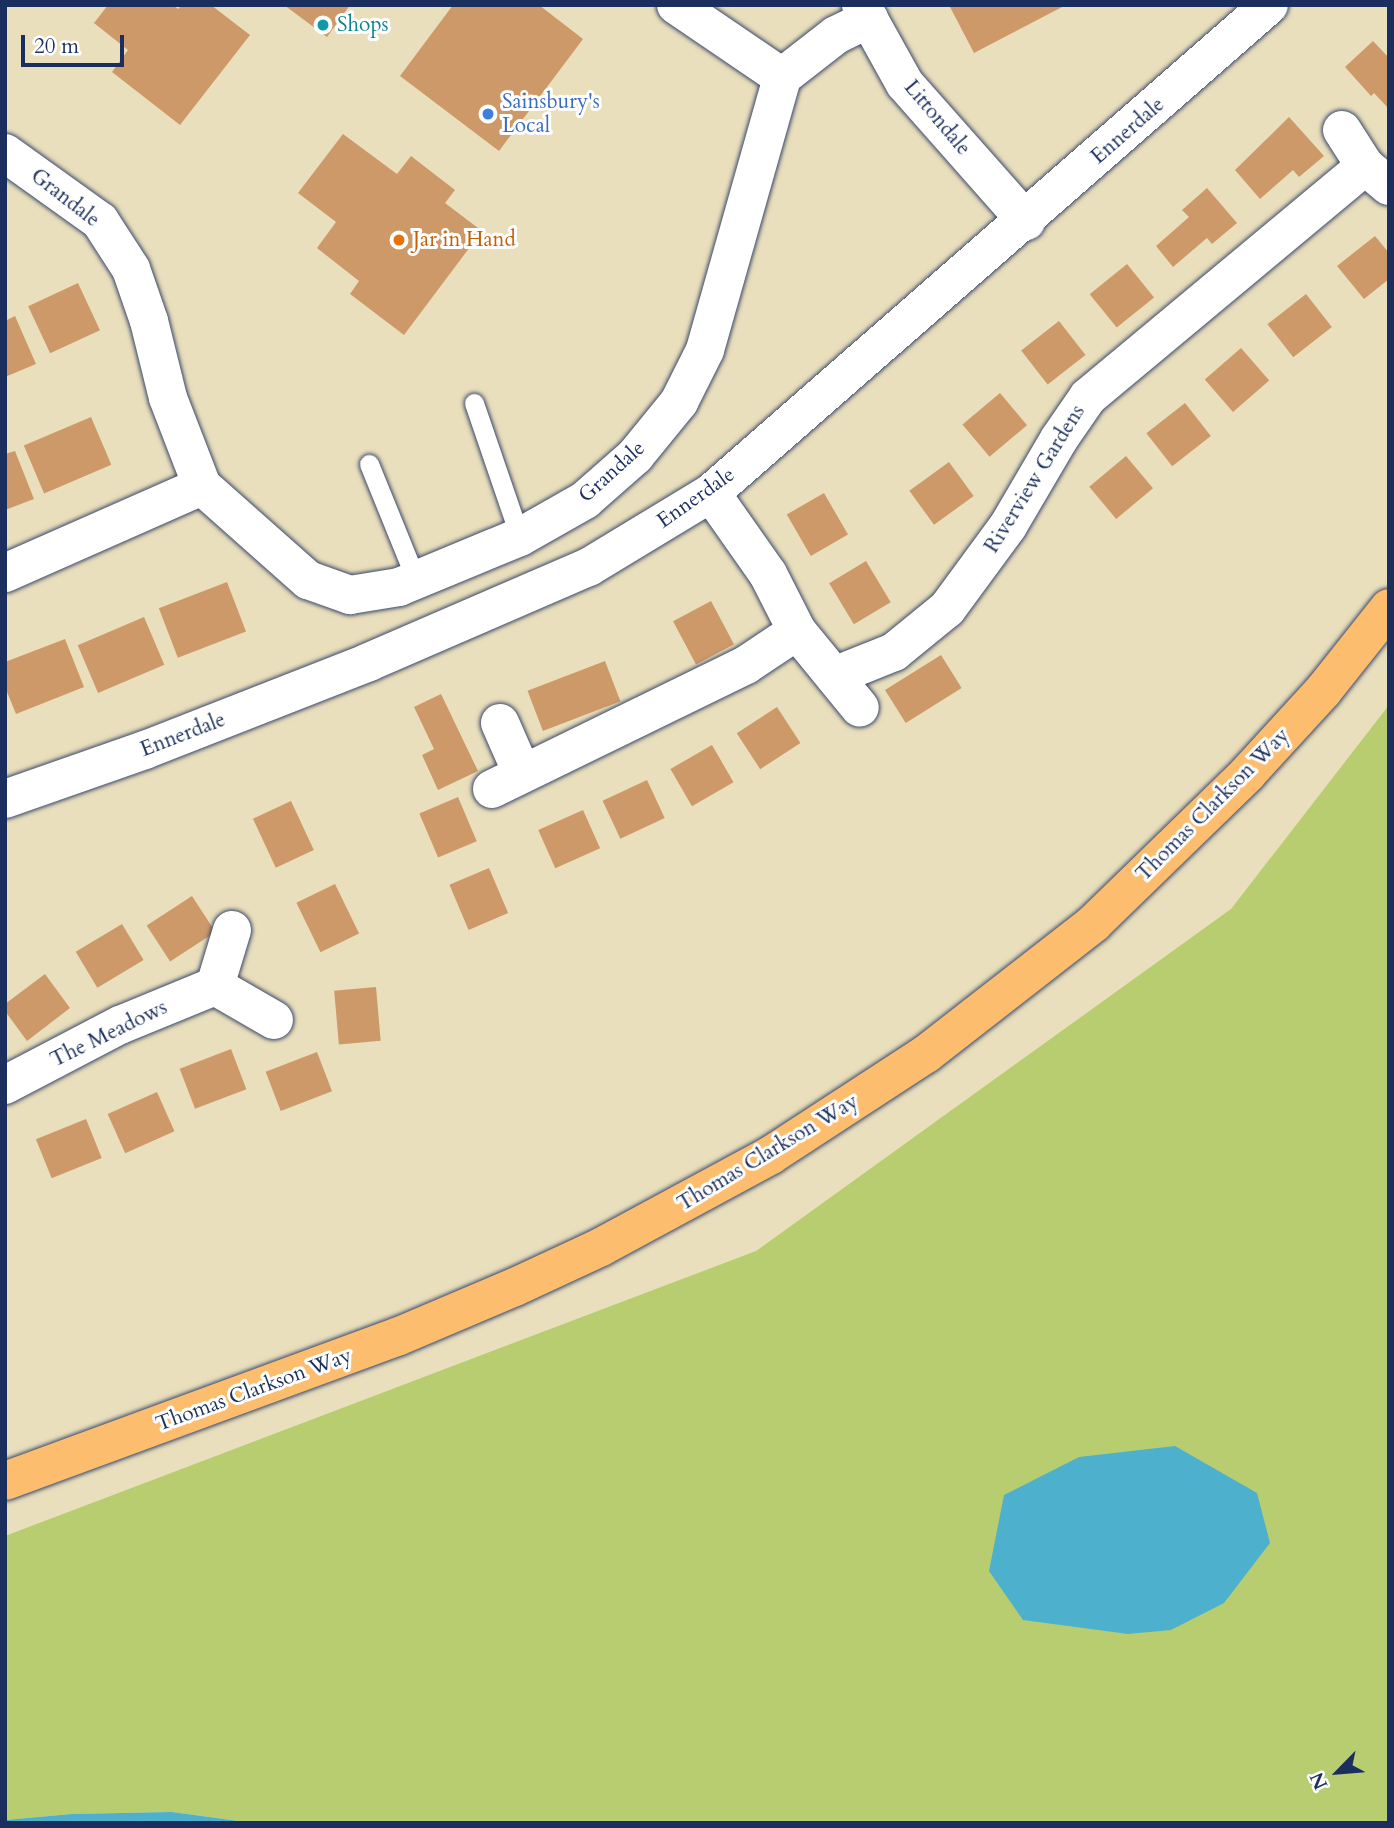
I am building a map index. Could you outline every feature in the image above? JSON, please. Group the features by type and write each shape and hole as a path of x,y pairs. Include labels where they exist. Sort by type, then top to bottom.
{"highway":[{"name":"Thomas Clarkson Way","path":"5,1481 384,1342 491,1297 601,1247 771,1155 926,1054 1094,923 1247,774 1322,691 1389,608"}],"street":[{"path":"676,5 782,77 865,12"},
{"name":"Ennerdale","path":"5,799 157,745 406,646 589,567 711,493 1026,221 1269,5"},
{"name":"Littondale","path":"865,12 905,84 1026,221"},
{"name":"Grandale","path":"5,153 100,221 131,268 149,321 168,398 202,486 308,580 351,595 399,587 520,537 585,500 635,456 679,402 705,350 782,77"},
{"name":"Riverview Gardens","path":"834,676 894,652 947,609 1009,526 1059,439 1088,397 1377,176 1342,130"},
{"path":"5,573 202,486"},
{"path":"711,493 768,574 797,631 860,708"},
{"path":"500,723 507,781 746,665 797,631"},
{"path":"232,930 215,986 274,1020"},
{"name":"The Meadows","path":"5,1085 120,1025 215,986"}],"lane":[{"path":"474,403 520,537"},
{"path":"369,464 416,580"}],"green space":[{"path":"1389,705 1389,1823 253,1823 172,1812 72,1814 5,1820 5,1536 756,1251 1231,909"}],"water":[{"path":"1175,1446 1257,1493 1270,1543 1224,1603 1171,1630 1128,1634 1023,1620 989,1571 1004,1495 1079,1457"},
{"path":"172,1812 253,1823 5,1823 5,1820 72,1814"}],"building":[{"path":"108,5 173,5 178,9 182,5 211,5 250,35 180,125 112,72 128,50 94,23"},
{"name":"Shops","path":"284,5 350,5 327,37"},
{"name":"Sainsbury's Local","path":"453,5 539,5 583,39 499,151 400,76"},
{"path":"949,5 1066,5 974,53"},
{"path":"1373,41 1389,58 1389,109 1374,93 1371,96 1345,67"},
{"path":"1289,117 1324,156 1299,177 1293,170 1260,199 1235,170"},
{"name":"Jar in Hand","path":"343,134 397,174 411,156 455,190 445,203 482,231 404,335 350,294 359,281 317,248 336,222 298,193"},
{"path":"1207,188 1237,223 1212,244 1207,238 1173,267 1156,246 1189,217 1182,210"},
{"path":"1375,236 1389,253 1389,279 1364,299 1337,266"},
{"path":"1127,264 1154,297 1117,328 1090,294"},
{"path":"78,283 100,330 50,353 28,306"},
{"path":"1306,294 1332,327 1293,357 1267,324"},
{"path":"15,316 36,364 5,377 5,321"},
{"path":"1059,321 1085,355 1048,384 1021,351"},
{"path":"1241,348 1269,380 1233,412 1205,379"},
{"path":"1000,393 1027,425 989,457 962,424"},
{"path":"1185,403 1211,436 1172,466 1146,433"},
{"path":"91,417 111,465 44,493 24,446"},
{"path":"15,451 34,499 5,510 5,454"},
{"path":"1126,456 1153,488 1116,519 1089,487"},
{"path":"949,462 974,496 934,525 909,491"},
{"path":"824,493 848,535 811,556 787,514"},
{"path":"866,561 891,602 854,624 829,583"},
{"path":"227,582 246,631 178,658 159,608"},
{"path":"711,601 734,644 696,664 673,621"},
{"path":"144,617 164,665 98,693 78,645"},
{"path":"65,639 84,687 16,714 5,687 5,662"},
{"path":"941,655 962,688 906,723 885,690"},
{"path":"605,661 620,701 543,731 528,691"},
{"path":"441,694 478,771 438,790 422,755 434,749 414,707"},
{"path":"777,707 800,743 760,769 737,733"},
{"path":"712,745 734,782 692,806 670,769"},
{"path":"647,780 665,818 620,839 603,801"},
{"path":"458,797 477,841 438,858 419,813"},
{"path":"291,801 314,850 276,868 253,819"},
{"path":"583,810 600,848 555,868 538,830"},
{"path":"489,868 508,913 469,930 449,885"},
{"path":"335,884 359,933 320,952 296,903"},
{"path":"192,896 215,932 170,961 147,925"},
{"path":"122,924 144,960 97,988 76,952"},
{"path":"45,974 70,1008 27,1041 5,1011 5,1004"},
{"path":"376,987 381,1041 339,1044 334,991"},
{"path":"231,1049 246,1089 195,1109 180,1069"},
{"path":"317,1052 332,1091 281,1111 266,1072"},
{"path":"157,1092 174,1131 125,1153 108,1114"},
{"path":"86,1119 102,1158 52,1178 36,1139"}],"place":[{"name":"Shops","path":"323,25"},
{"name":"Sainsbury's Local","path":"488,114"},
{"name":"Jar in Hand","path":"399,240"}]}
